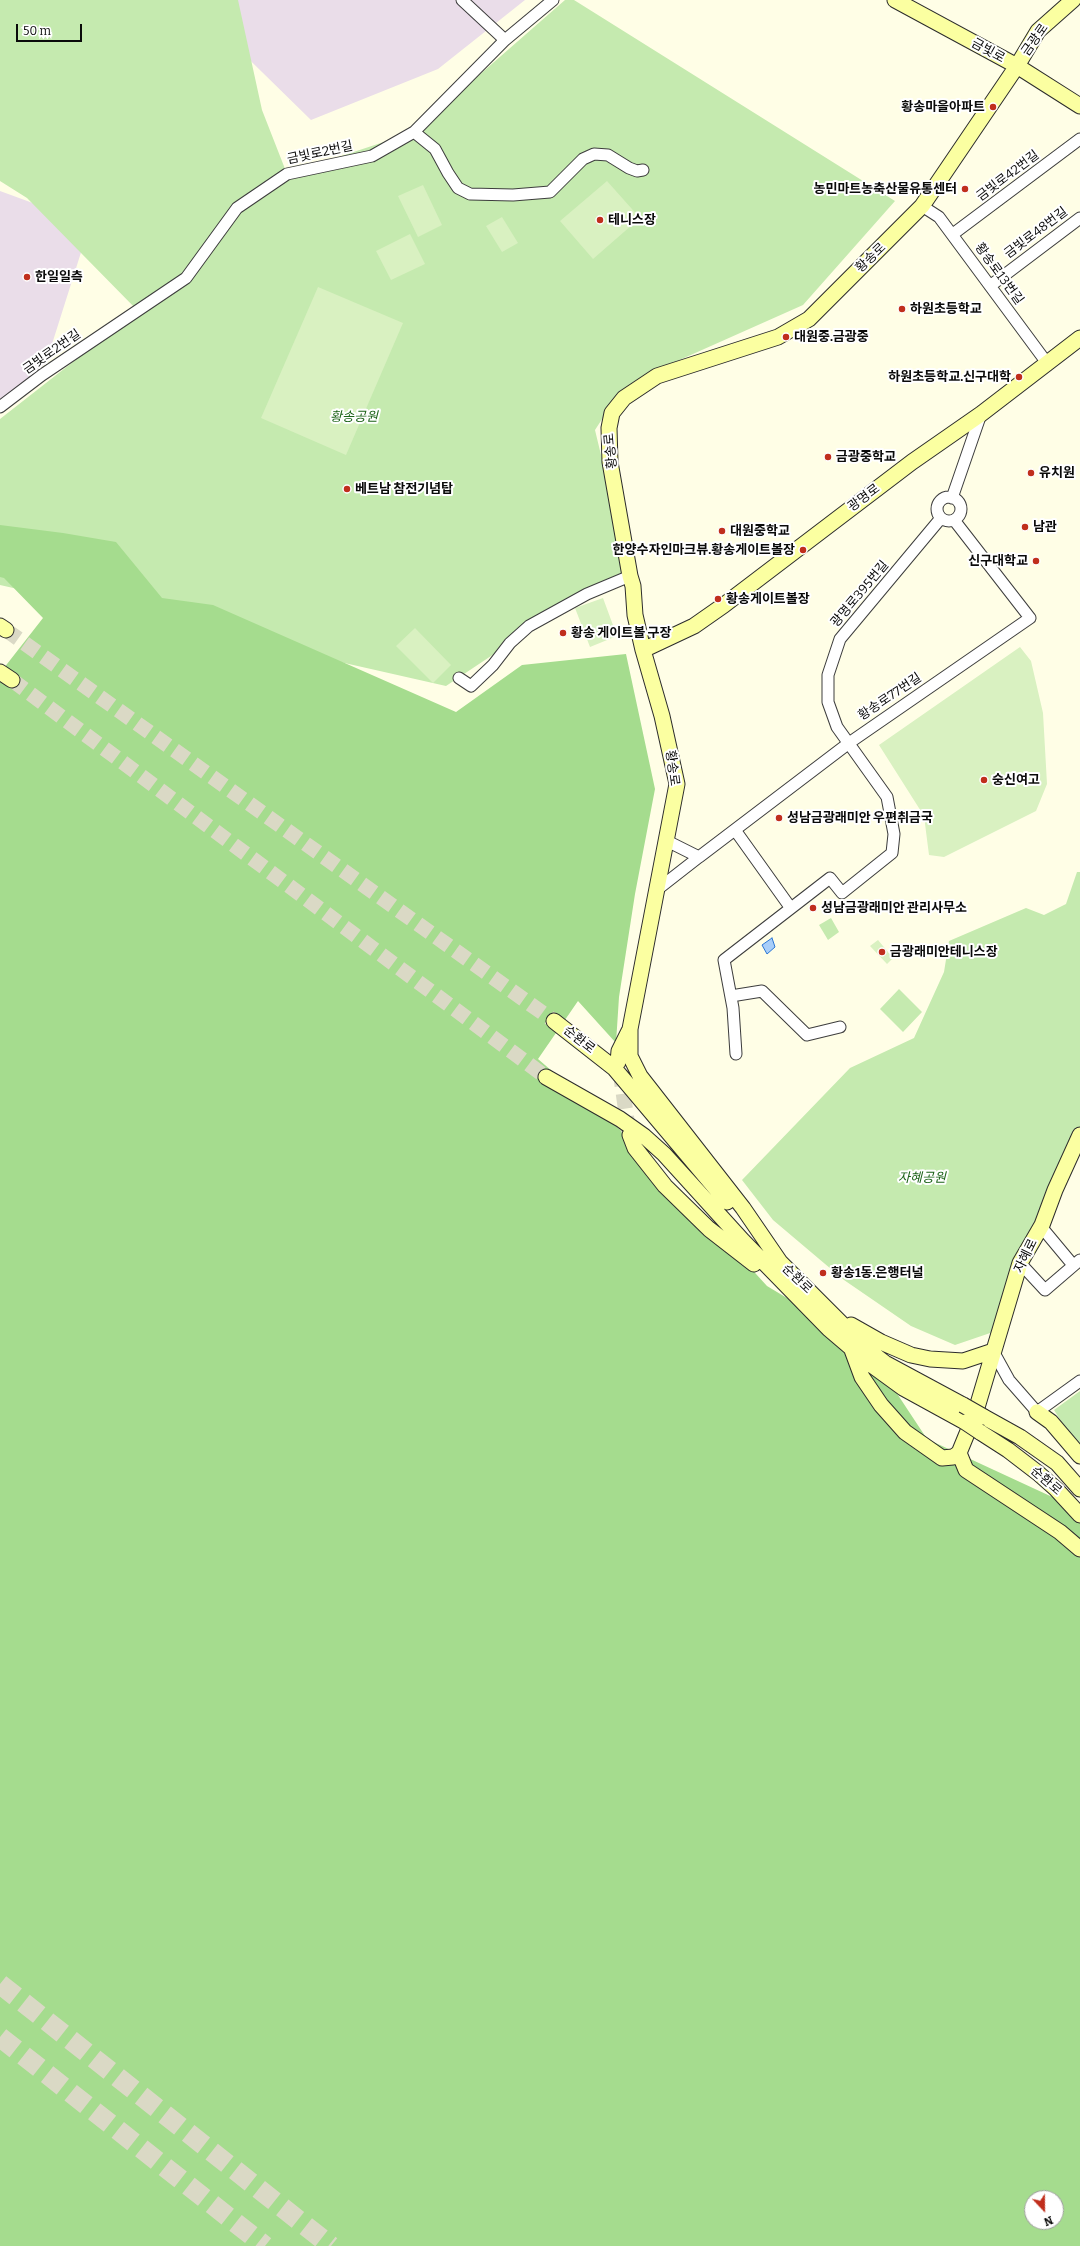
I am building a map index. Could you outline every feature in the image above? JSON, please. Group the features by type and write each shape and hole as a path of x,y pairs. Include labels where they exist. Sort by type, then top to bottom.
{"main road":[{"name":"금빛로","path":"895,0 1017,66 1080,106"},
{"name":"금광로","path":"1017,66 1038,31 1073,0"},
{"name":"황송로","path":"630,1029 677,784 662,716 643,650 636,615 633,586 610,462 609,428 612,413 624,398 657,376 778,337 809,319 922,206 1017,66"},
{"name":"광명로","path":"643,650 694,626 912,462 981,414 1080,338"},
{"name":"순환로","path":"554,1020 614,1068 780,1262 838,1318 868,1350 885,1363 1020,1437 1057,1463 1080,1490"},
{"path":"618,1062 619,1051 630,1029"},
{"path":"630,1029 630,1056 640,1076 743,1208 780,1262"},
{"name":"순환로","path":"546,1077 620,1119 659,1150 788,1289 870,1364 903,1388 965,1422 1008,1450 1056,1489 1080,1515"},
{"path":"630,1135 635,1148 664,1186 709,1229 788,1289"},
{"name":"자혜로","path":"959,1453 975,1414 1020,1262 1042,1225 1055,1190 1080,1135"},
{"path":"838,1318 881,1342 924,1357 952,1361 963,1360 993,1351"},
{"path":"851,1348 862,1377 881,1405 905,1432 942,1458 953,1457 959,1453 966,1470 1060,1532 1080,1549"},
{"path":"1037,1412 1050,1422 1080,1456"}],"street":[{"path":"462,0 505,40"},
{"name":"금빛로2번길","path":"0,407 42,375 186,278 237,208 287,174 372,156 414,132 505,40 553,0"},
{"path":"414,132 435,149 458,188 470,194 538,194 550,192 582,159 594,154 608,154 629,168 637,171 643,170"},
{"name":"금빛로42번길","path":"953,234 1080,139"},
{"name":"황송로13번길","path":"922,206 939,217 953,234 1047,363"},
{"name":"금빛로48번길","path":"990,286 1080,218"},
{"path":"952,498 981,414"},
{"path":"952,498 960,506 960,514 954,520 946,521 941,518 938,513 938,505 943,499 952,498"},
{"name":"광명로395번길","path":"790,907 830,878 842,893 892,853 894,834 887,797 837,727 828,702 828,675 840,639 941,518"},
{"name":"황송로77번길","path":"658,889 849,743 1030,618 954,520"},
{"path":"459,678 472,686 493,665 510,643 529,626 587,594 630,576"},
{"path":"735,830 790,907 724,960 731,996 736,1054"},
{"path":"667,841 699,857"},
{"path":"731,996 762,991 807,1035 840,1027"},
{"path":"1020,1262 1045,1290 1077,1263 1047,1234 1042,1225"},
{"path":"993,1351 1009,1380 1037,1412 1080,1381"}],"shaded area":[{"path":"228,0 525,0 438,69 311,120 214,25"},
{"path":"0,191 90,224 46,363 0,401"}],"green space":[{"name":"황송공원","path":"0,0 238,0 262,110 287,174 414,132 565,0 574,0 895,201 803,305 648,374 615,399 595,430 630,576 539,624 446,686 0,585 0,419 138,311 27,198 0,181"},
{"name":"테니스장","path":"607,181 640,218 593,259 560,221"},
{"path":"423,185 442,225 418,237 398,196"},
{"path":"502,217 518,243 502,252 486,226"},
{"path":"410,234 425,264 391,280 376,251"},
{"path":"318,287 403,323 346,455 261,418"},
{"path":"0,525 63,533 116,542 162,598 213,605 456,712 522,665 626,654 655,789 635,894 619,997 616,1043 578,1001 538,1059 640,1147 767,1286 865,1345 927,1439 1061,1501 1080,1522 1080,2246 0,2246 0,673 43,618 4,578 0,577"},
{"path":"603,598 617,636 590,647 575,608"},
{"path":"415,628 451,665 433,683 396,646"},
{"path":"1020,647 1031,661 1043,713 1047,784 1036,811 944,857 929,855 924,816 879,745"},
{"name":"자혜공원","path":"1077,872 1080,872 1080,1135 999,1330 955,1345 911,1326 844,1280 773,1220 742,1180 850,1068 914,1038 944,972 949,941 1026,908 1044,915 1066,904"},
{"path":"831,918 839,932 828,940 819,925"},
{"name":"금광래미안테니스장","path":"878,940 893,958 887,964 870,946"},
{"path":"899,989 922,1012 903,1032 880,1009"},
{"path":"1080,1391 1080,1447 1076,1445 1054,1410"}],"water":[{"path":"772,938 775,947 767,954 762,945"}],"tunnel":[{"path":"6,630 554,1021"},
{"path":"12,680 546,1077"},
{"path":"620,1071 629,1134"},
{"path":"0,1984 331,2246"},
{"path":"0,2037 265,2246"}],"place":[{"name":"황송마을아파트","path":"993,107"},
{"name":"농민마트농축산물유통센터","path":"965,189"},
{"name":"테니스장","path":"600,220"},
{"name":"한일일측","path":"27,277"},
{"name":"하원초등학교","path":"902,309"},
{"name":"대원중.금광중","path":"786,337"},
{"name":"하원초등학교.신구대학","path":"1019,377"},
{"name":"금광중학교","path":"828,457"},
{"name":"유치원","path":"1031,473"},
{"name":"베트남 참전기념탑","path":"347,489"},
{"name":"남관","path":"1025,527"},
{"name":"대원중학교","path":"722,531"},
{"name":"한양수자인마크뷰.황송게이트볼장","path":"803,550"},
{"name":"신구대학교","path":"1036,561"},
{"name":"황송게이트볼장","path":"718,599"},
{"name":"황송 게이트볼 구장","path":"563,633"},
{"name":"숭신여고","path":"984,780"},
{"name":"성남금광래미안 우편취금국","path":"779,818"},
{"name":"성남금광래미안 관리사무소","path":"813,908"},
{"name":"금광래미안테니스장","path":"882,952"},
{"name":"황송1동.은행터널","path":"823,1273"}]}
